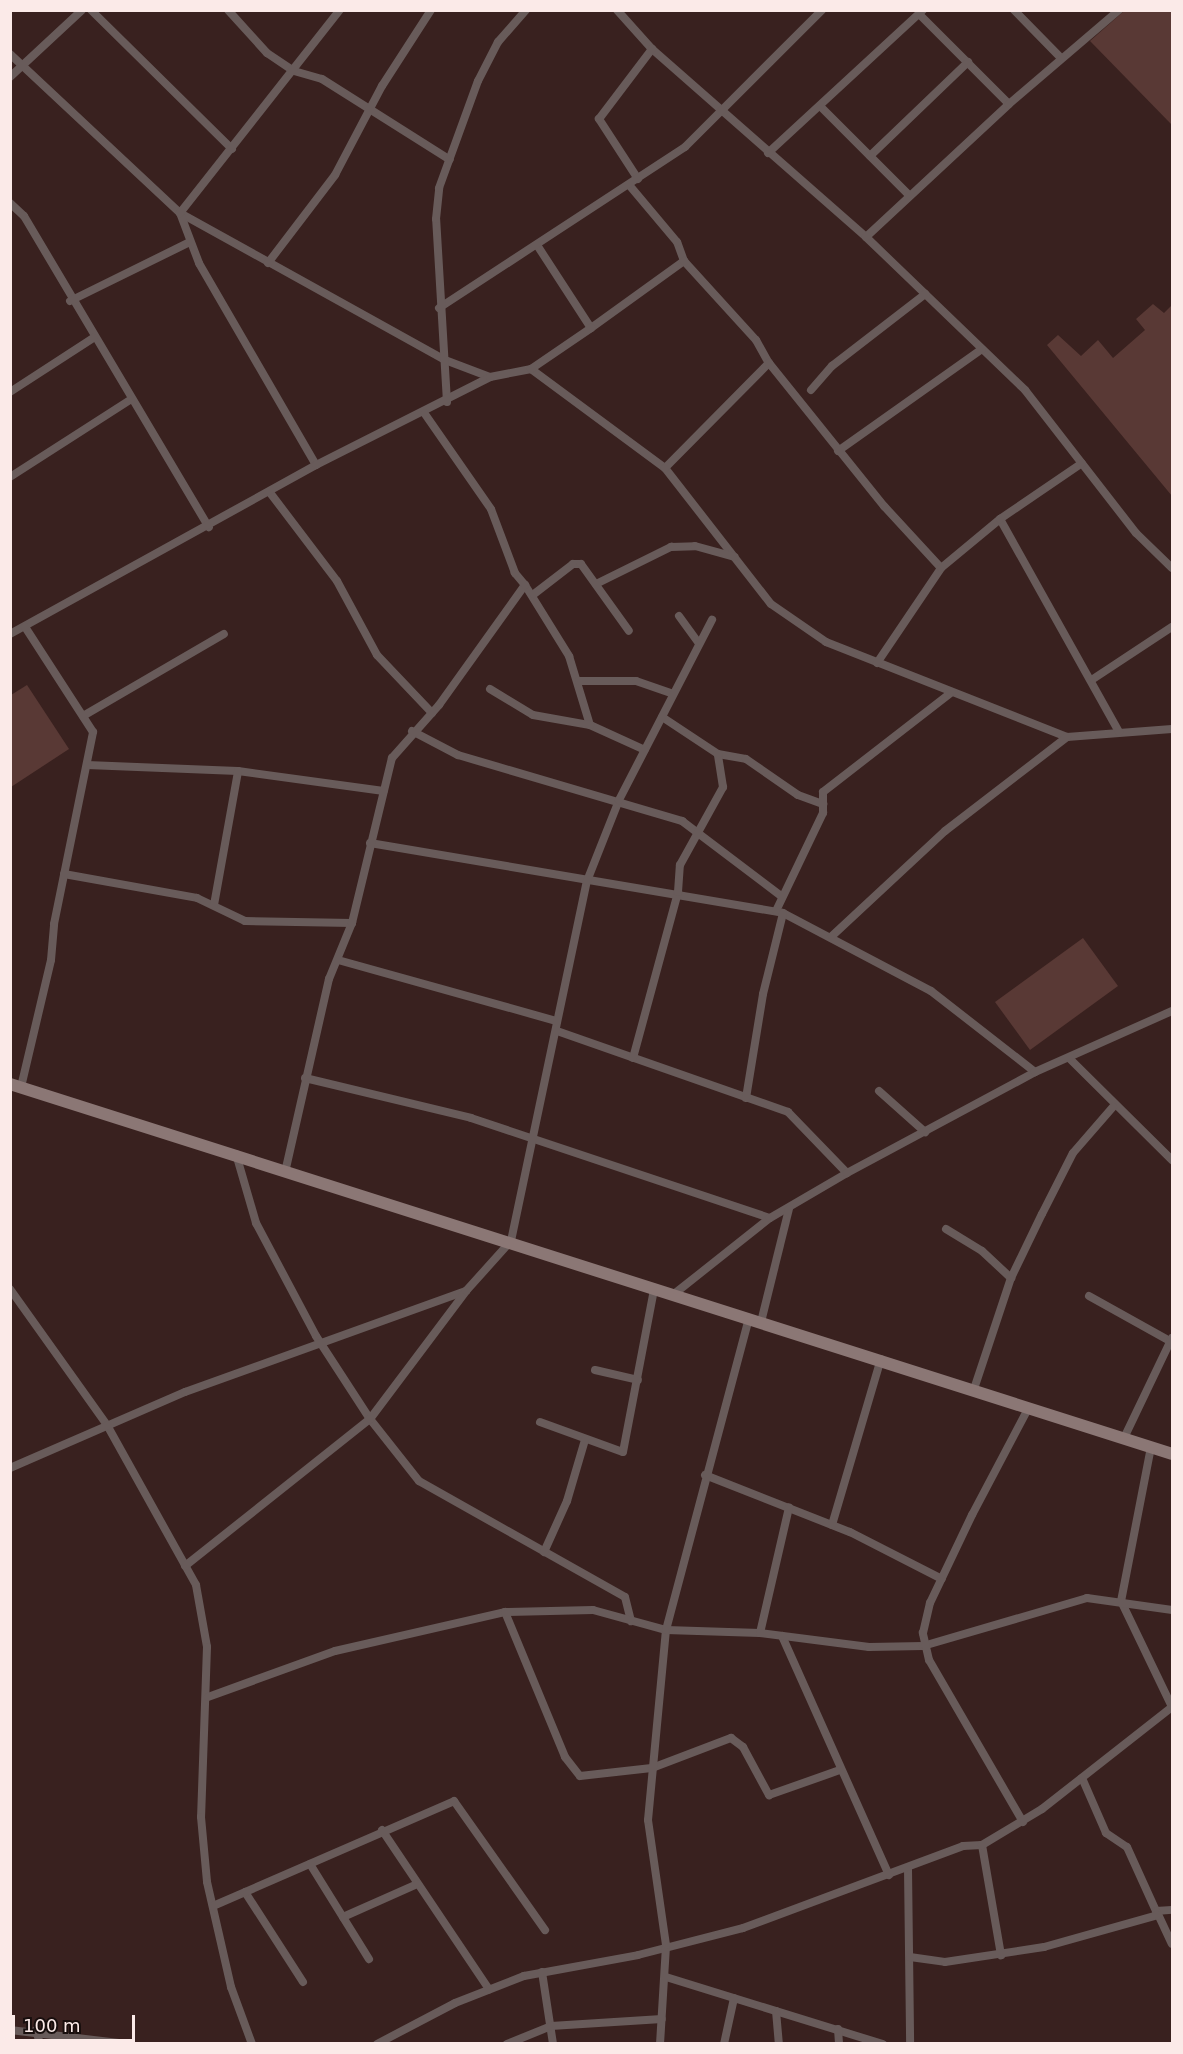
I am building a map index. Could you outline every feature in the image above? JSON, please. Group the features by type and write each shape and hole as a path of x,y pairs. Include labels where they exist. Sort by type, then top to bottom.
{"main road":[{"path":"16,1085 286,1168 654,1289 881,1359 1173,1454"}],"street":[{"path":"10,77 82,10"},
{"path":"91,10 232,149"},
{"path":"228,10 267,53 294,71 322,79 450,160"},
{"path":"180,213 340,10"},
{"path":"268,264 334,175 431,10"},
{"path":"447,402 446,360 439,308 436,219 439,188 478,81 498,42 526,10"},
{"path":"617,10 652,49 722,114 866,237 1025,390 1136,533 1173,568"},
{"path":"439,308 630,186 685,147 722,114 760,67 822,10"},
{"path":"1014,10 1061,58"},
{"path":"768,153 921,12 1009,104"},
{"path":"866,237 1009,104 1113,12"},
{"path":"638,179 599,119 652,49"},
{"path":"10,54 22,68 180,213 268,264 446,360 490,377"},
{"path":"870,156 968,62"},
{"path":"820,106 910,196"},
{"path":"630,186 677,242 684,261 756,340 769,363 838,451 941,568"},
{"path":"10,203 24,216 70,301 209,527"},
{"path":"180,213 188,243 316,465"},
{"path":"70,301 188,243"},
{"path":"537,245 591,328"},
{"path":"10,634 271,494 316,465 424,414 490,377 531,369 684,261"},
{"path":"811,390 832,366 925,294"},
{"path":"10,392 93,338"},
{"path":"838,451 982,350"},
{"path":"665,468 746,382 769,363"},
{"path":"531,369 665,468 780,612 826,642 1067,737 1173,729"},
{"path":"10,477 130,400"},
{"path":"424,414 491,509 515,573 534,594 579,681 590,725"},
{"path":"877,663 941,568 1000,519 1082,463"},
{"path":"271,494 337,581 377,655 432,713"},
{"path":"1000,519 1093,679 1119,732"},
{"path":"596,584 670,547 695,546 735,558"},
{"path":"534,594 577,562 596,584 629,631"},
{"path":"286,1168 305,1077 338,960 352,923 392,758 412,731 432,713 525,585"},
{"path":"679,616 699,644"},
{"path":"185,1566 370,1419 466,1291 511,1241 587,881 619,800 712,620"},
{"path":"16,1085 51,960 64,874 93,732 25,627"},
{"path":"1093,679 1173,627"},
{"path":"83,716 224,634"},
{"path":"579,681 636,681 673,694"},
{"path":"490,689 532,715 590,725 645,750"},
{"path":"746,1098 779,912 780,895 823,813 823,804 829,785 952,692"},
{"path":"662,717 718,754 746,759 798,795 823,804"},
{"path":"412,731 458,755 553,786 619,800 682,821 780,895"},
{"path":"832,936 895,874 1067,737"},
{"path":"633,1058 678,892 680,865 696,832 723,788 718,754"},
{"path":"87,765 238,771 384,791"},
{"path":"214,905 238,771"},
{"path":"370,843 587,881 678,892 779,912 832,936 931,991 1035,1072"},
{"path":"64,874 197,897 245,921 352,923"},
{"path":"338,960 557,1021"},
{"path":"674,1294 770,1218 789,1209 847,1173 1035,1072 1070,1059 1173,1011"},
{"path":"557,1031 788,1112 847,1173"},
{"path":"1070,1059 1113,1107 1173,1160"},
{"path":"305,1077 532,1137 770,1218"},
{"path":"879,1091 925,1132"},
{"path":"974,1389 1011,1278 1073,1153 1113,1107"},
{"path":"236,1153 256,1222 320,1342 370,1419 419,1481 625,1597 631,1621"},
{"path":"660,2043 666,1977 666,1945 652,1867 652,1768 666,1630 705,1475 789,1209"},
{"path":"946,1229 982,1251 1011,1278"},
{"path":"10,1289 107,1425 196,1585 207,1647 208,1697 201,1817 213,1906 231,1987 252,2043"},
{"path":"540,1422 623,1452 654,1289"},
{"path":"10,1468 107,1425 320,1342 466,1291"},
{"path":"1089,1296 1171,1339 1124,1438"},
{"path":"832,1524 881,1359"},
{"path":"595,1371 638,1380"},
{"path":"1023,1822 923,1646 925,1621 942,1579 1029,1407"},
{"path":"544,1552 567,1501 585,1440"},
{"path":"377,2043 489,1989 542,1972 743,1928 908,1869 963,1846 982,1845 1023,1822 1082,1778 1172,1707 1121,1601 1151,1447"},
{"path":"705,1475 832,1524 942,1579"},
{"path":"760,1633 789,1507"},
{"path":"208,1697 335,1651 506,1612 593,1610 666,1630 760,1633 839,1645 923,1646 1057,1604 1087,1598 1173,1610"},
{"path":"506,1612 576,1774 589,1777 652,1768 731,1738 743,1747 769,1796 840,1770"},
{"path":"782,1636 840,1770 889,1875"},
{"path":"1082,1778 1106,1833 1127,1846 1173,1944"},
{"path":"213,1906 449,1801 460,1804 545,1930"},
{"path":"382,1830 489,1989"},
{"path":"982,1845 1001,1955"},
{"path":"310,1864 369,1959"},
{"path":"908,1869 910,2043"},
{"path":"343,1917 417,1884"},
{"path":"245,1892 303,1982"},
{"path":"910,1957 945,1962 1001,1955 1044,1947 1173,1910"},
{"path":"542,1972 553,2043"},
{"path":"666,1977 884,2043"},
{"path":"724,2043 734,1998"},
{"path":"776,2011 779,2043"},
{"path":"507,2043 551,2026 662,2019"},
{"path":"10,2030 36,2030 127,2043"},
{"path":"36,2030 40,2043"},
{"path":"838,2030 839,2043"}],"shaded area":[{"path":"1124,11 1172,11 1172,125 1090,41"},
{"path":"1153,304 1164,313 1172,305 1172,496 1047,345 1058,335 1081,356 1098,340 1113,358 1145,330 1136,319"},
{"path":"27,685 69,749 11,787 11,695"},
{"path":"1083,938 1118,986 1030,1050 995,1002"}]}
